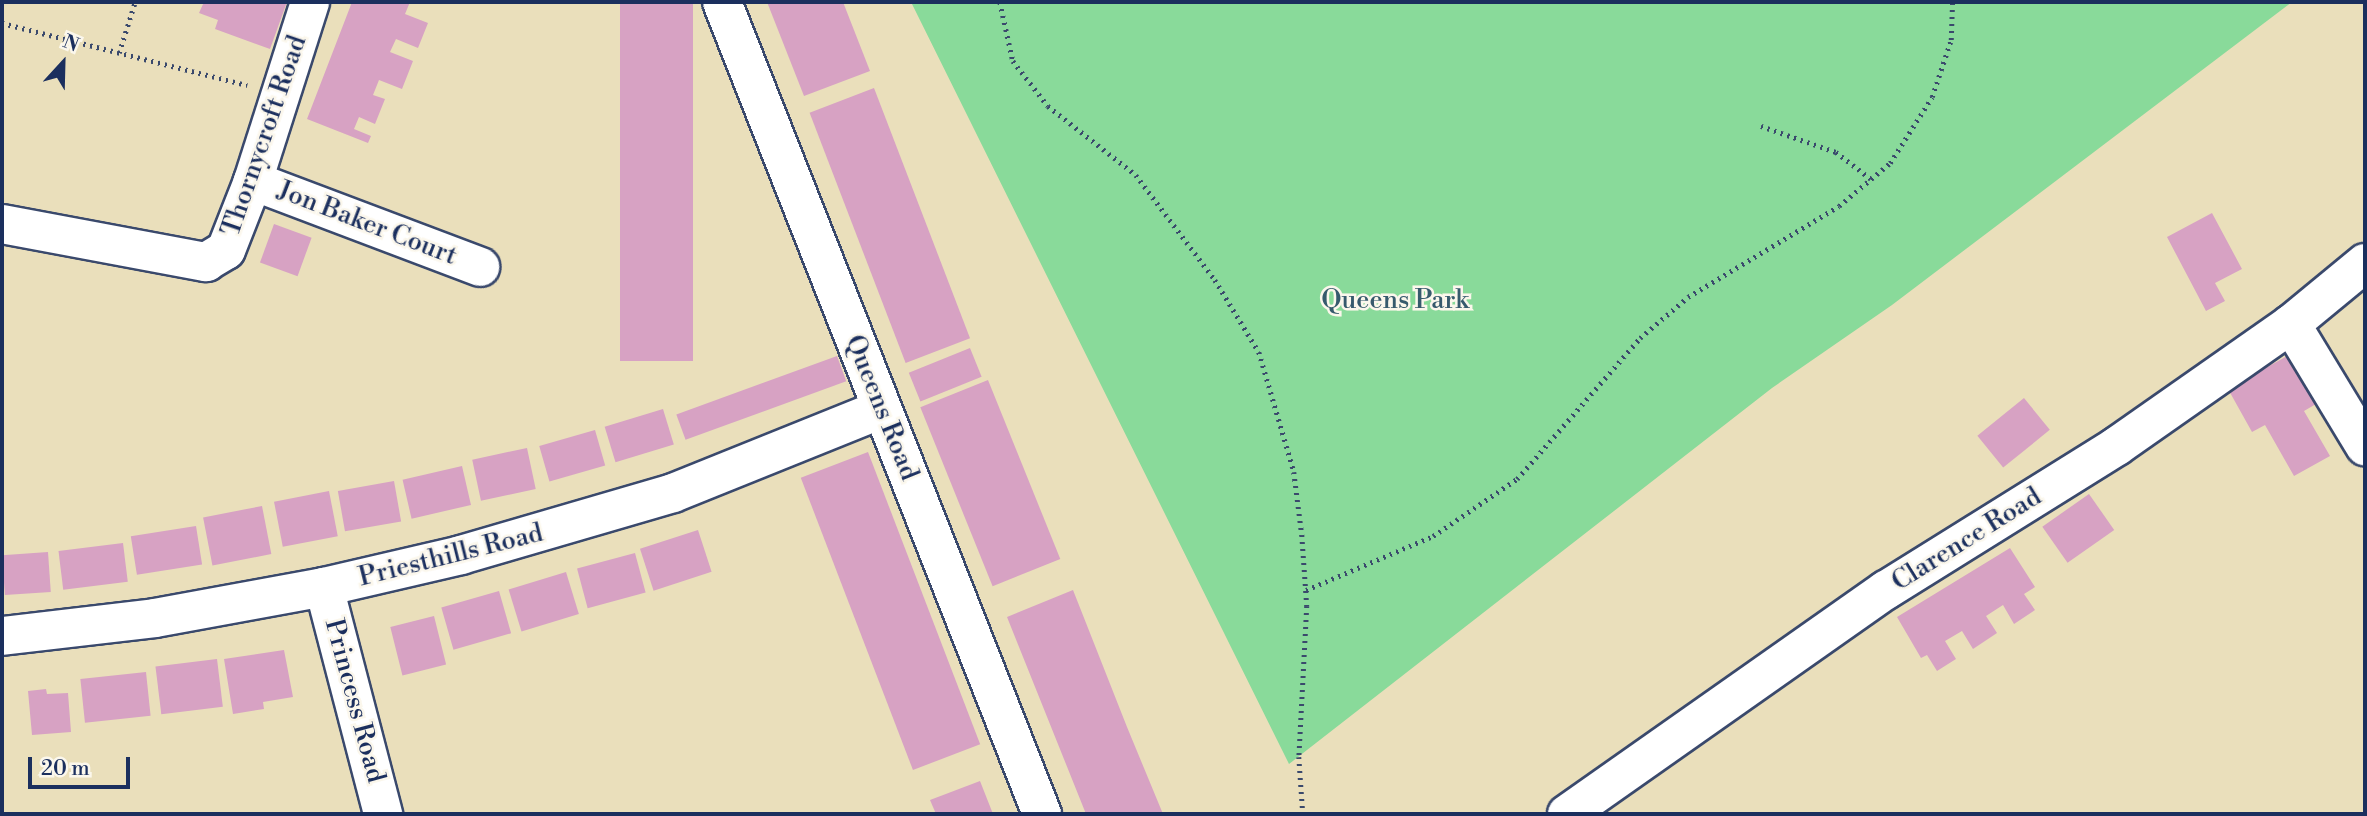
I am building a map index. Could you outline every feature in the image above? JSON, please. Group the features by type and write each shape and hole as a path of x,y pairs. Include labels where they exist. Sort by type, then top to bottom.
{"street":[{"name":"Thornycroft Road","path":"2,224 206,261 226,250 254,181 278,92 310,2"},
{"name":"Queens Road","path":"722,2 1042,814"},
{"name":"Jon Baker Court","path":"254,181 480,267"},
{"name":"Clarence Road","path":"1567,814 1886,590 2117,446 2291,324 2365,263"},
{"path":"2291,324 2365,446"},
{"name":"Priesthills Road","path":"2,636 155,618 324,587 601,516 673,493 882,410"},
{"name":"Princess Road","path":"324,587 383,814"}],"path":[{"path":"119,52 135,2"},
{"path":"1000,2 1013,61 1048,106 1136,175 1202,260 1259,352 1294,472 1306,590 1299,757 1303,814"},
{"path":"1306,590 1433,536 1517,479 1640,338 1688,297 1839,206 1890,163 1932,97 1951,40 1952,2"},
{"path":"2,23 278,92"},
{"path":"1761,125 1836,152 1871,179"}],"green space":[{"name":"Queens Park","path":"911,2 2292,2 1892,305 1772,388 1289,764"}],"building":[{"path":"204,2 287,2 270,49 215,29 218,20 199,13"},
{"path":"352,2 410,2 405,14 428,23 418,48 396,39 390,52 413,61 402,89 379,80 373,95 385,99 375,124 359,117 354,129 371,136 368,143 307,119"},
{"path":"620,2 693,2 693,361 620,361"},
{"path":"767,2 843,2 870,71 804,96"},
{"path":"874,88 970,338 906,363 810,113"},
{"path":"2212,213 2242,269 2215,283 2225,301 2206,311 2167,237"},
{"path":"274,224 312,238 298,276 260,263"},
{"path":"970,348 982,377 920,401 909,373"},
{"path":"2289,355 2316,404 2304,411 2330,456 2294,476 2265,425 2252,432 2228,389"},
{"path":"837,356 846,381 686,440 676,414"},
{"path":"988,380 1060,559 993,586 920,407"},
{"path":"2024,398 2050,430 2003,468 1977,436"},
{"path":"663,409 674,444 615,462 605,427"},
{"path":"595,430 605,466 549,482 539,446"},
{"path":"527,448 536,489 481,501 472,460"},
{"path":"868,452 980,744 913,770 801,478"},
{"path":"462,466 471,505 412,519 403,480"},
{"path":"394,481 401,521 345,531 338,491"},
{"path":"329,491 338,536 283,547 274,502"},
{"path":"2089,494 2114,530 2068,563 2042,527"},
{"path":"262,506 271,554 212,566 203,517"},
{"path":"196,526 202,565 137,575 131,536"},
{"path":"698,530 712,572 654,591 640,549"},
{"path":"123,543 128,582 63,590 58,551"},
{"path":"2010,548 2035,587 2024,594 2035,610 2014,624 2003,605 1986,616 1997,633 1973,649 1962,631 1945,641 1956,659 1937,671 1927,655 1921,658 1897,617"},
{"path":"48,552 51,592 5,595 2,555"},
{"path":"635,553 646,593 588,608 577,569"},
{"path":"566,572 579,614 521,632 509,590"},
{"path":"1073,590 1163,814 1086,814 1007,617"},
{"path":"499,591 511,633 453,650 441,608"},
{"path":"434,616 446,665 402,675 390,627"},
{"path":"284,650 293,697 263,702 264,709 233,714 224,659"},
{"path":"217,659 223,707 161,714 155,667"},
{"path":"146,672 151,716 85,723 80,679"},
{"path":"46,689 47,694 68,693 71,732 32,735 28,691"},
{"path":"980,781 993,814 936,814 930,800"}]}
